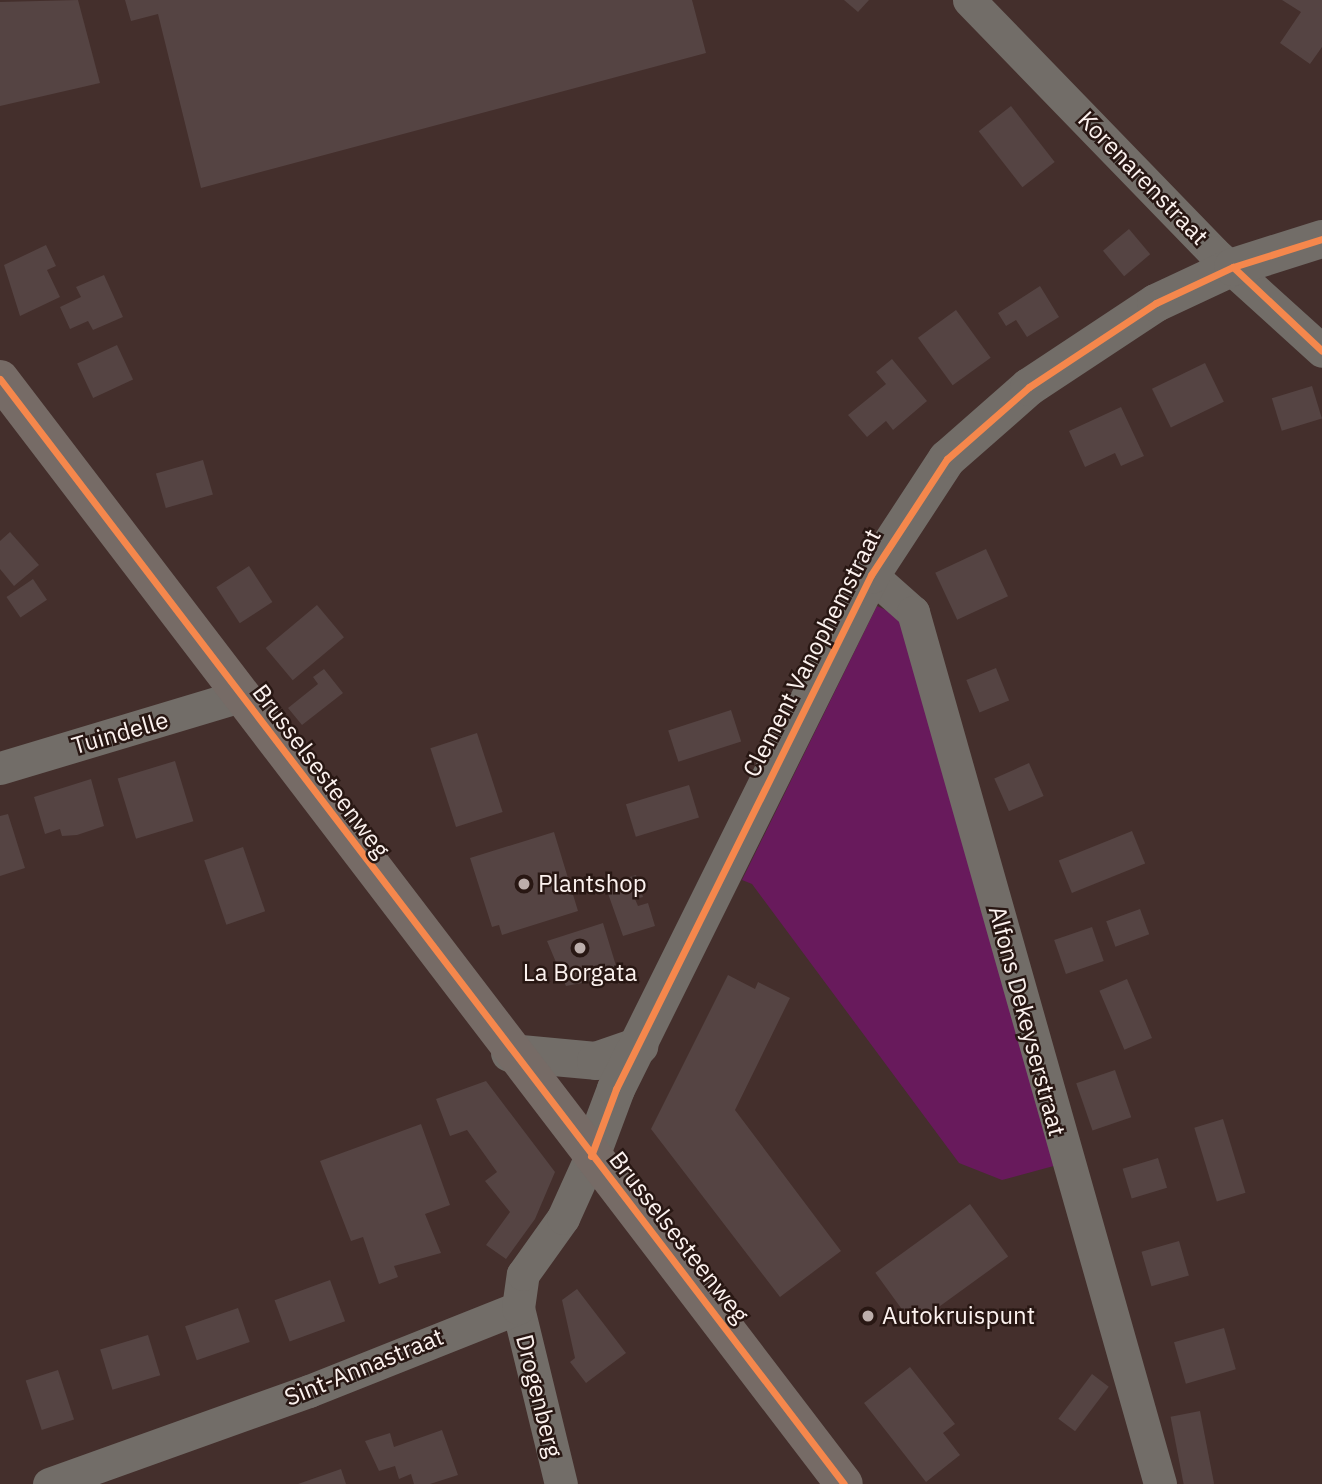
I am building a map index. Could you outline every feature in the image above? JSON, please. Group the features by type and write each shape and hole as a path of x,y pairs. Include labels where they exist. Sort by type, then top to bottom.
{"main road":[{"name":"Brusselsesteenweg","path":"0,379 510,1053 844,1484"}],"street":[{"name":"Korenarenstraat","path":"969,0 1233,267 1322,351"},
{"name":"Clement Vanophemstraat","path":"591,1156 639,1046 871,575 928,482 999,409 1156,303 1233,267 1322,239"},
{"name":"Alfons Dekeyserstraat","path":"871,575 913,612 1160,1484"},
{"name":"Tuindelle","path":"0,768 240,696"},
{"path":"510,1053 596,1060 639,1046"},
{"path":"517,1308 523,1274 563,1219 591,1156"},
{"name":"Sint-Annastraat","path":"49,1484 309,1391 517,1308"},
{"name":"Drogenberg","path":"517,1308 562,1484"}],"shaded area":[{"path":"877,606 906,619 1061,1164 1002,1180 959,1163 752,884 742,880"}],"building":[{"path":"78,0 100,83 0,106 0,2"},
{"path":"125,0 692,0 706,53 201,188 158,14 131,21"},
{"path":"844,0 869,0 858,12"},
{"path":"1282,0 1322,0 1322,47 1310,64 1280,43 1301,12"},
{"path":"1011,106 1055,162 1022,187 979,131"},
{"path":"1129,229 1150,254 1124,276 1103,251"},
{"path":"46,245 56,266 47,270 60,297 20,316 4,265"},
{"path":"104,275 123,317 93,330 88,321 70,329 60,307 81,297 76,287"},
{"path":"1040,286 1059,317 1027,337 1016,320 1006,326 998,313"},
{"path":"956,310 991,358 953,385 918,338"},
{"path":"117,345 133,379 93,398 77,364"},
{"path":"892,359 927,401 893,430 886,421 867,437 848,415 886,384 876,372"},
{"path":"1205,363 1224,402 1171,428 1152,389"},
{"path":"1312,386 1322,419 1282,431 1272,398"},
{"path":"1121,407 1144,456 1121,466 1115,453 1085,467 1069,431"},
{"path":"203,460 213,495 166,508 156,474"},
{"path":"10,532 39,565 14,586 0,569 0,541"},
{"path":"986,549 1008,596 957,620 935,573"},
{"path":"249,566 272,602 240,623 216,587"},
{"path":"33,579 47,600 20,618 6,597"},
{"path":"317,605 344,637 293,680 266,648"},
{"path":"996,668 1009,700 979,712 966,680"},
{"path":"324,669 343,693 302,725 288,708 318,684 313,677"},
{"path":"731,710 741,741 678,762 668,730"},
{"path":"477,733 503,812 456,827 430,748"},
{"path":"175,761 193,821 136,839 118,779"},
{"path":"1029,763 1044,796 1009,811 994,778"},
{"path":"91,779 104,826 77,835 62,836 60,829 45,834 34,797"},
{"path":"689,785 699,818 636,837 626,804"},
{"path":"8,814 25,868 0,876 0,816"},
{"path":"1132,831 1145,863 1072,893 1059,861"},
{"name":"Plantshop","path":"554,832 578,911 502,935 499,925 492,927 470,858"},
{"path":"243,847 265,911 226,925 204,860"},
{"path":"636,875 643,897 635,899 638,906 648,903 655,926 623,936 605,885"},
{"path":"1140,909 1149,934 1115,947 1106,921"},
{"name":"La Borgata","path":"603,923 617,969 604,974 603,979 566,986 547,941"},
{"path":"1092,927 1104,961 1066,974 1054,940"},
{"path":"728,975 755,989 758,982 790,998 735,1110 841,1251 780,1297 651,1129"},
{"path":"1127,979 1152,1038 1124,1050 1099,991"},
{"path":"1115,1070 1131,1117 1093,1131 1076,1083"},
{"path":"486,1081 555,1172 535,1219 506,1259 486,1245 510,1212 485,1181 497,1172 467,1130 450,1136 436,1099"},
{"path":"1223,1119 1246,1193 1217,1201 1194,1128"},
{"path":"421,1124 450,1205 425,1214 441,1253 394,1266 398,1277 379,1284 363,1237 351,1241 320,1161"},
{"path":"1158,1158 1167,1188 1132,1198 1123,1169"},
{"path":"970,1204 1008,1257 914,1325 875,1273"},
{"path":"1179,1241 1189,1276 1151,1286 1142,1252"},
{"path":"330,1280 345,1321 290,1342 275,1300"},
{"path":"577,1289 626,1353 586,1383 570,1362 575,1358 562,1300"},
{"path":"238,1308 250,1342 197,1360 185,1326"},
{"path":"1224,1328 1236,1369 1186,1384 1174,1342"},
{"path":"148,1335 160,1375 112,1390 100,1350"},
{"path":"910,1367 955,1424 943,1433 960,1455 926,1482 864,1403"},
{"path":"58,1370 74,1419 42,1430 26,1381"},
{"path":"1092,1374 1109,1387 1075,1431 1058,1419"},
{"path":"1200,1411 1214,1484 1184,1484 1171,1417"},
{"path":"442,1430 458,1475 430,1484 414,1484 411,1474 399,1479 395,1466 379,1471 365,1441 390,1433 394,1447"},
{"path":"341,1469 346,1484 298,1484"}],"cycle path":[{"path":"591,1156 616,1089 871,575 947,459 1029,387 1156,303 1233,267 1322,239"},
{"path":"1233,267 1322,351"},
{"path":"0,379 844,1484"}],"place":[{"name":"Plantshop","path":"524,884"},
{"name":"La Borgata","path":"580,948"},
{"name":"Autokruispunt","path":"868,1316"}]}
